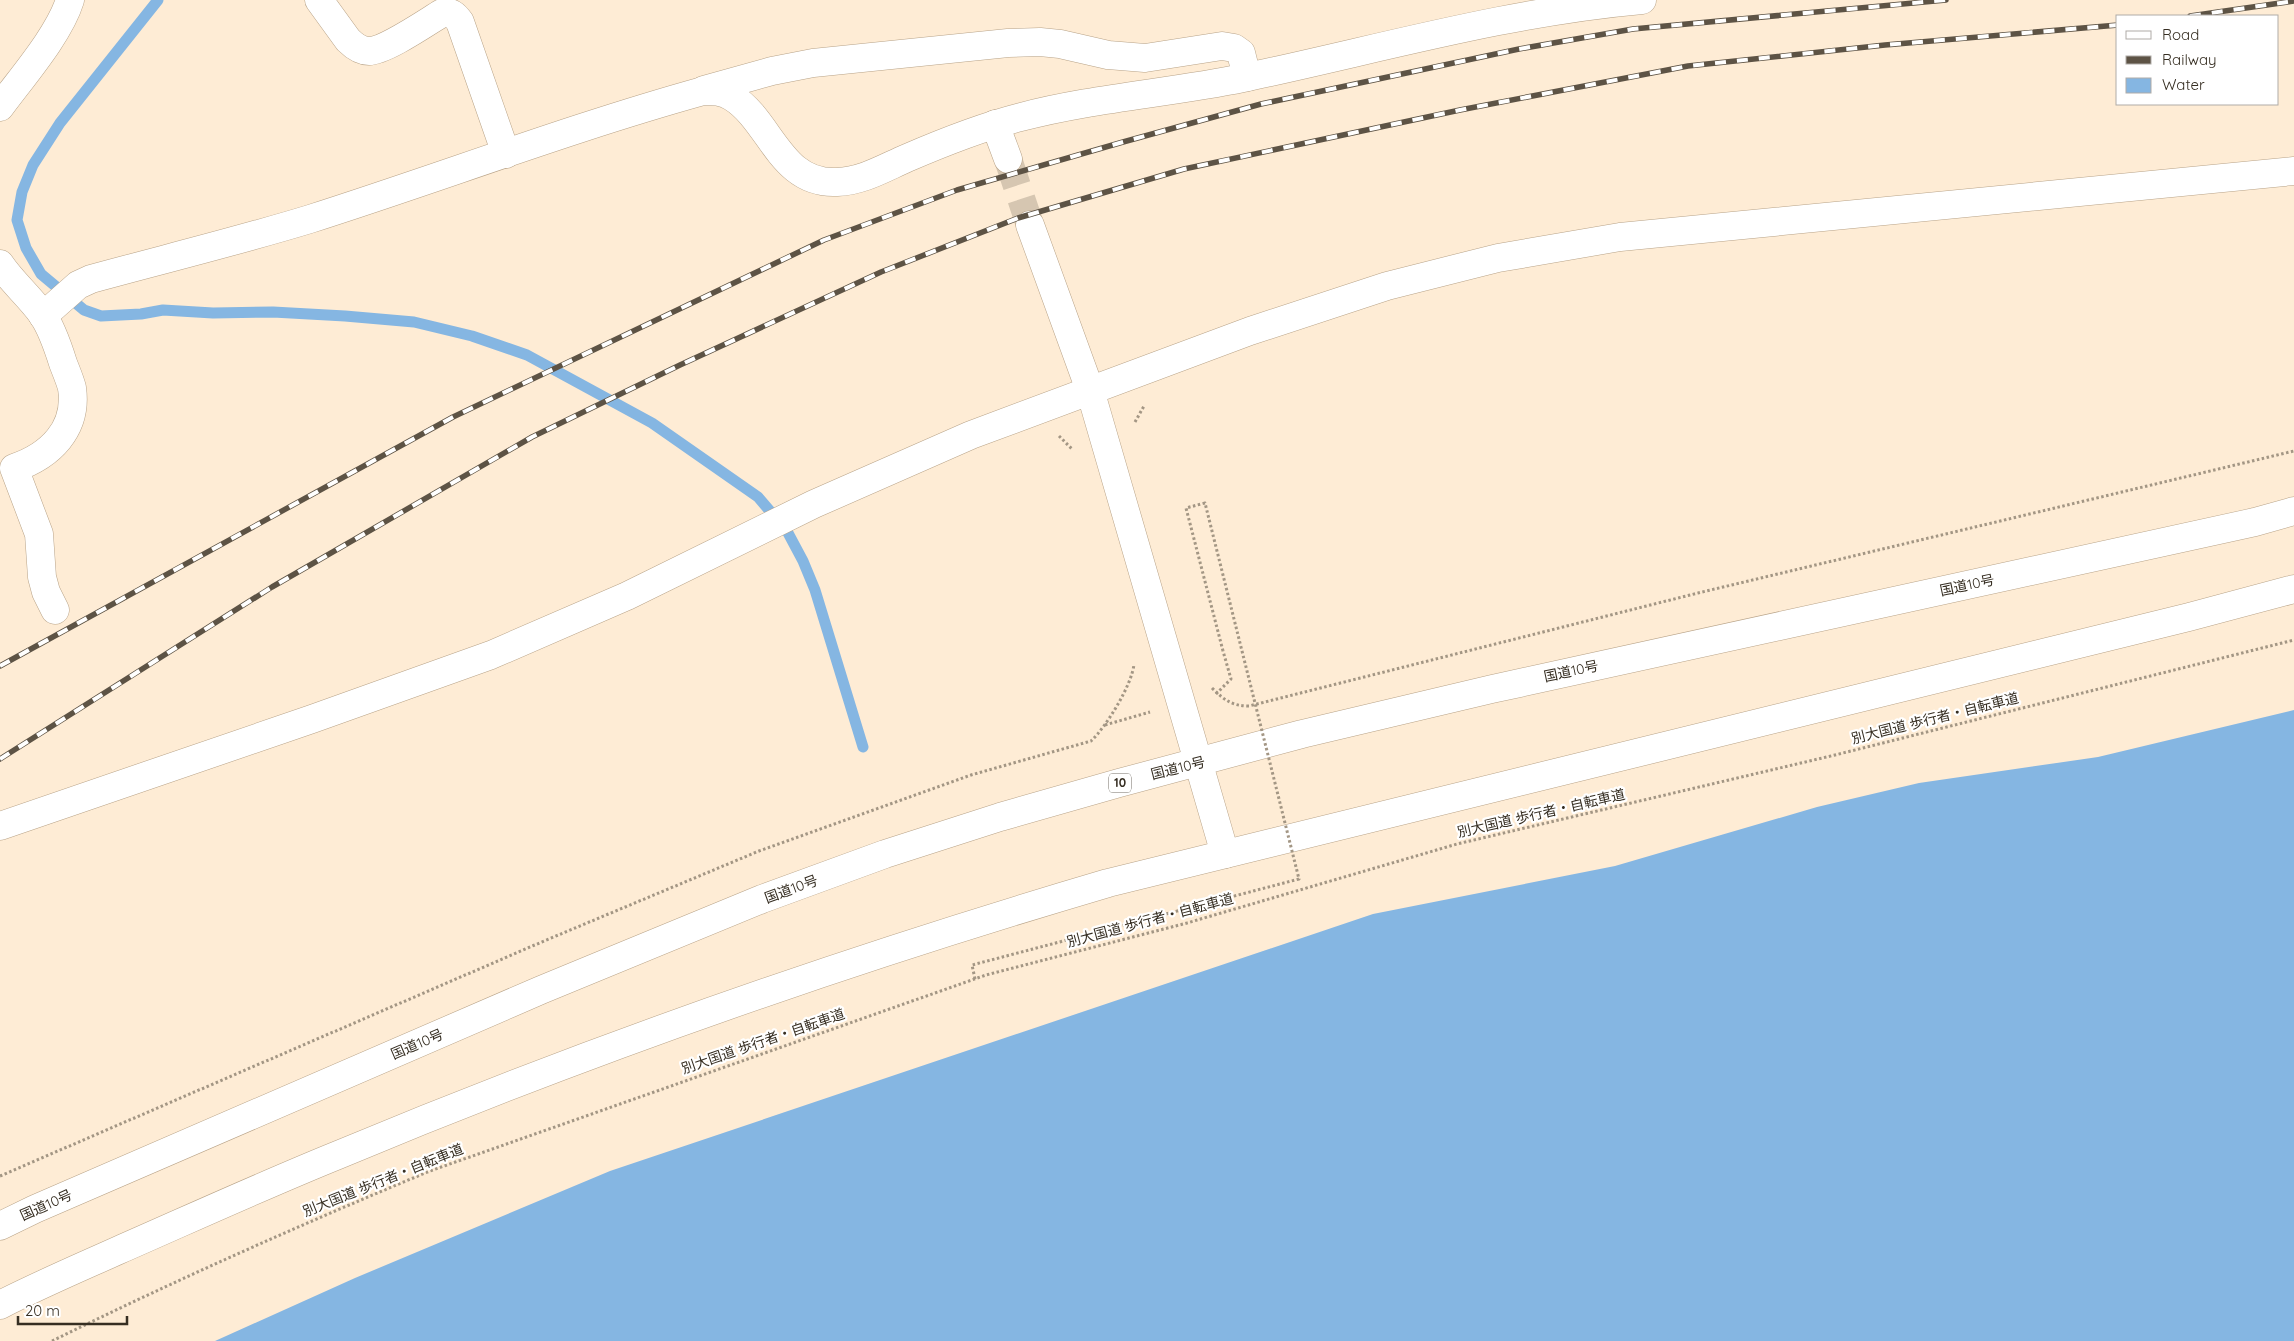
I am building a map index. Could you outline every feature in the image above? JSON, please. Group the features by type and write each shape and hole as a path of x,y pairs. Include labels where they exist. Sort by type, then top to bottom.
{"main road":[{"path":"0,108 54,32 67,11 70,0"},
{"path":"319,0 348,40 354,46 369,51 386,46 442,13 448,12 455,15 460,22 506,154"},
{"path":"703,91 720,92 732,97 748,111 780,154 802,174 834,182 868,176 937,146 995,124 1048,111 1247,77 1497,20 1555,10 1642,0"},
{"path":"43,316 78,285 91,279 309,219 506,154 616,115 772,71 813,63 1032,42 1060,44 1127,58 1145,58 1222,46 1234,48 1241,53 1247,77"},
{"path":"995,124 1008,159"},
{"path":"0,826 312,719 491,654 627,596 814,504 971,435 1312,309 1387,286 1517,255 1620,237 2294,171"},
{"path":"1030,225 1090,390 1225,854"},
{"path":"0,264 10,279 28,296 43,316 60,353 72,388 72,417 62,435 33,462 5,467 39,534 42,577 46,592 56,610"},
{"name":"国道10号","path":"0,1226 44,1205 532,994 762,899 885,854 1000,817 1302,734 1492,689 2255,522 2294,511"},
{"path":"0,1305 272,1182 440,1112 614,1046 870,957 998,915 1108,883 2189,617 2294,589"}],"path":[{"path":"1134,430 1134,423 1147,400"},
{"path":"1053,430 1077,454"},
{"path":"1206,682 1226,702 1236,706 1249,706 1698,593 2294,451"},
{"path":"975,978 972,965 1299,879 1205,503 1186,508 1231,679 1218,694"},
{"name":"別大国道 歩行者・自転車道","path":"52,1341 200,1270 340,1208 430,1171 975,978 1187,923 1457,844 1835,755 2294,640"},
{"path":"0,1176 544,940 759,851 970,775 1091,741 1104,725 1132,677 1135,658"}],"water":[{"path":"2294,710 2294,1341 215,1341 355,1278 610,1171 1373,914 1615,866 1817,807 1919,783 2098,757"}],"waterway":[{"path":"158,0 60,123 33,165 22,192 17,220 26,248 41,274 84,310 101,316 141,314 163,310 213,313 273,312 414,322 472,336 527,355 652,423 758,497 787,531 803,561 815,590 863,747"}],"tunnel":[{"path":"1008,159 1030,225"}],"railway":[{"path":"0,666 453,417 824,240 957,190 1261,104 1519,49 1633,29 1946,0"},
{"path":"2197,15 2294,1"},
{"path":"0,759 272,587 532,437 680,365 881,272 1018,218 1184,169 1460,110 1688,66 1885,45 2116,25"}]}
